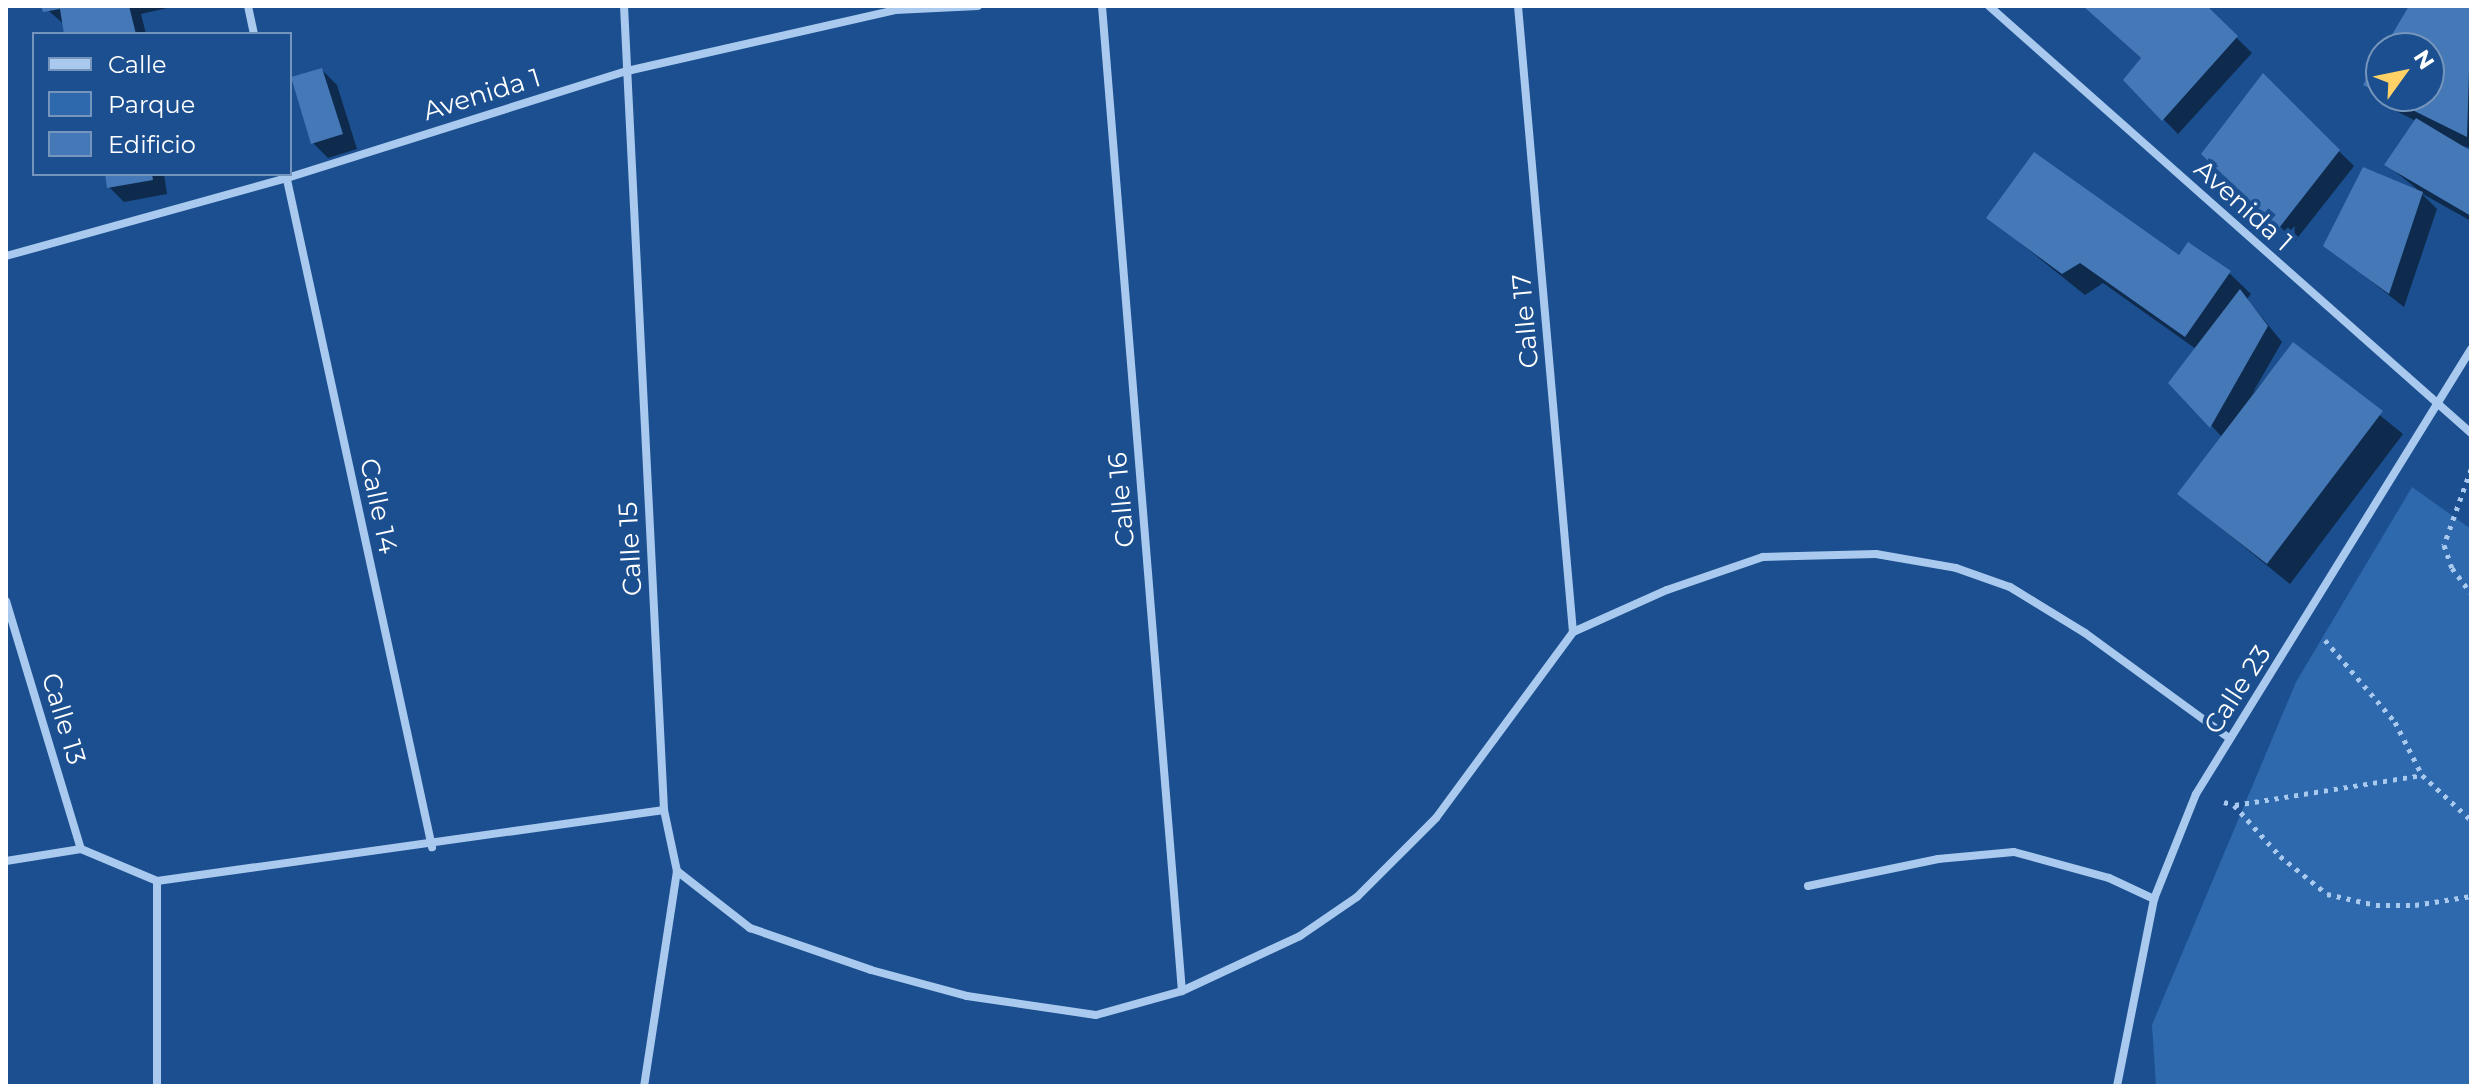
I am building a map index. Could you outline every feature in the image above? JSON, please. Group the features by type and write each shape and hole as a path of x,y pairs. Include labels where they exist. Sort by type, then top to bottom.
{"street":[{"path":"248,6 254,32"},
{"name":"Calle 15","path":"624,6 664,810 677,871 644,1086"},
{"name":"Avenida 1","path":"292,174 627,71 895,10 978,6"},
{"name":"Calle 16","path":"1102,6 1182,991"},
{"name":"Calle 17","path":"1518,6 1573,632"},
{"name":"Avenida 1","path":"1989,6 2434,404 2471,433"},
{"name":"Avenida 1","path":"6,256 286,176"},
{"name":"Calle 14","path":"286,176 432,847"},
{"name":"Calle 23","path":"2117,1086 2154,899 2196,794 2434,404 2471,349"},
{"path":"677,871 750,928 871,970 967,996 1096,1015 1182,991 1300,936 1357,897 1436,818 1573,632 1667,590 1763,557 1876,554 1956,568 2010,587 2085,633 2229,738"},
{"name":"Calle 13","path":"6,601 81,849"},
{"path":"6,861 81,849 157,881 432,847 664,810"},
{"path":"1808,886 1938,859 2014,852 2109,878 2154,899"},
{"path":"157,881 157,1086"}],"path":[{"path":"2471,469 2444,545 2452,568 2471,593"},
{"path":"2306,618 2395,722 2422,775 2471,820"},
{"path":"2196,794 2234,805 2422,775"},
{"path":"2234,805 2280,856 2327,894 2376,905 2471,896"}],"green space":[{"path":"2412,487 2471,529 2471,1086 2156,1086 2152,1025 2296,682"}],"building":[{"path":"41,6 129,6 136,32 64,32 60,9 43,12"},
{"path":"2083,6 2207,6 2238,36 2162,121 2123,80 2141,58"},
{"path":"2409,6 2471,6 2467,137 2416,112 2445,112 2445,32 2394,32"},
{"path":"322,68 343,134 311,144 292,77"},
{"path":"2263,73 2340,150 2279,228 2201,154"},
{"path":"2416,118 2471,151 2471,216 2384,165"},
{"path":"2034,152 2179,255 2188,242 2231,271 2185,337 2080,263 2062,274 1986,218"},
{"path":"2363,167 2423,192 2389,294 2323,246"},
{"path":"105,176 152,176 153,180 107,188"},
{"path":"2240,289 2268,326 2210,428 2168,383"},
{"path":"2293,342 2383,411 2267,564 2177,494"}]}
